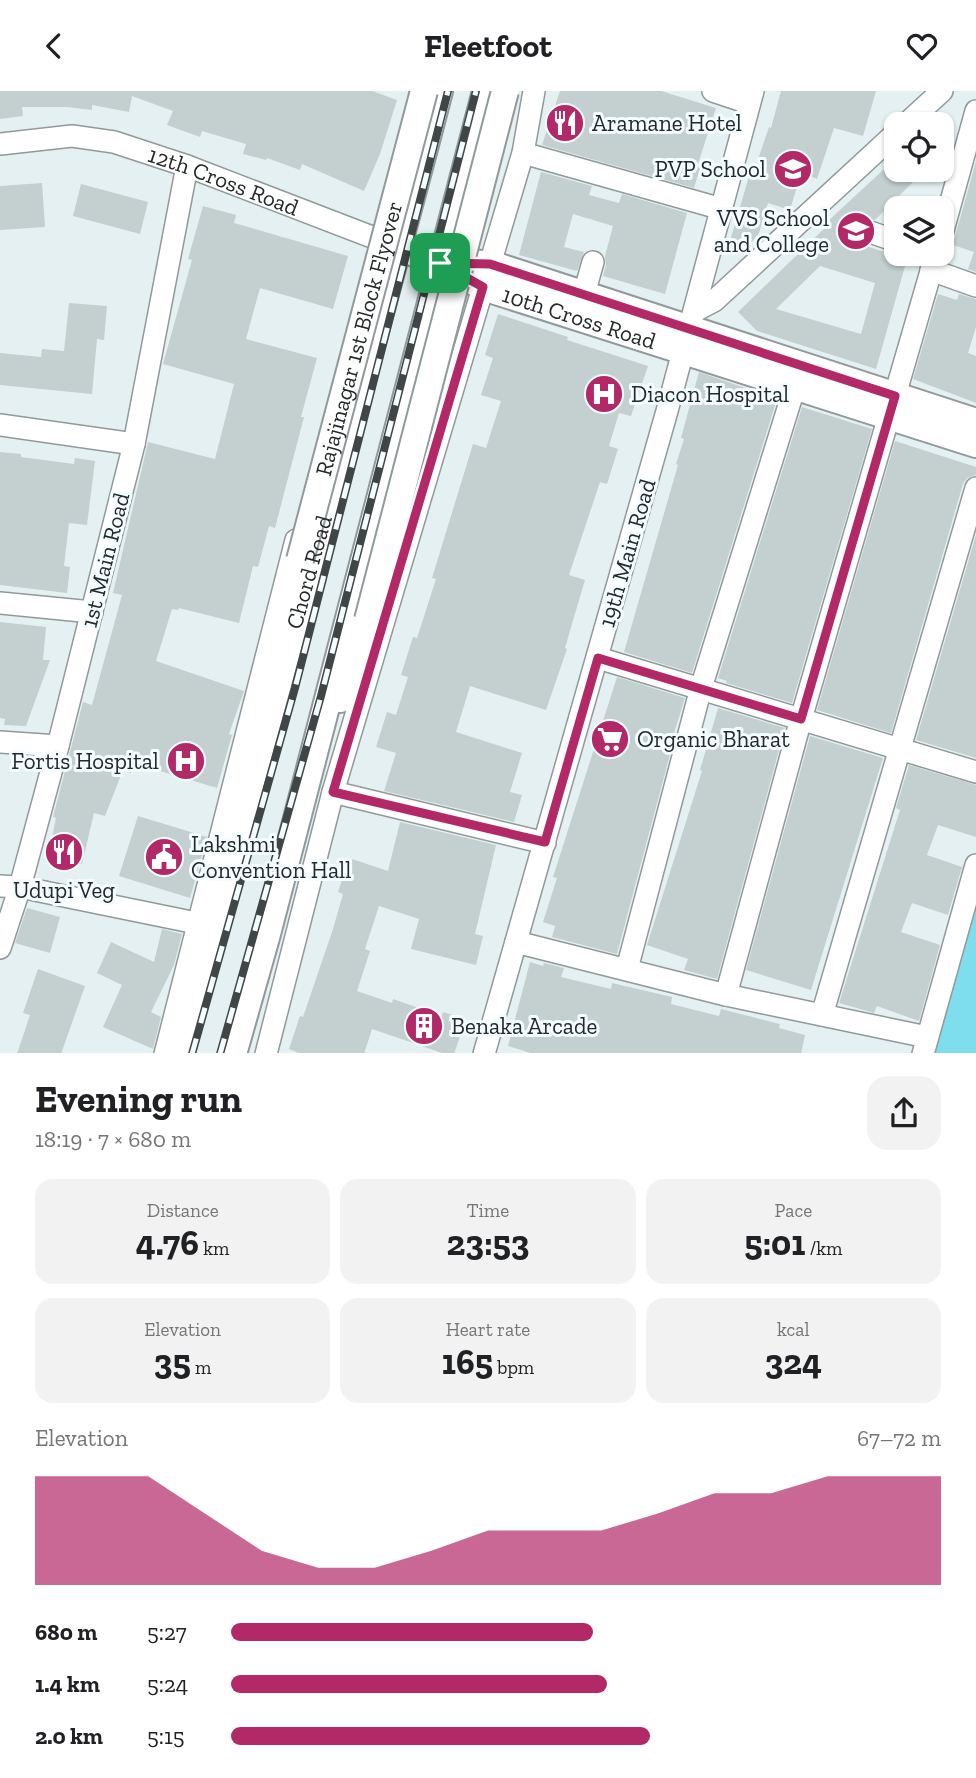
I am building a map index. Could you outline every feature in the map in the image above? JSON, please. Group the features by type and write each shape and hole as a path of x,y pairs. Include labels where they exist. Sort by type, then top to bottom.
{"main road":[{"name":"Rajajinagar 1st Block Flyover","path":"284,669 279,652 282,632 424,91"},
{"name":"Chord Road","path":"180,1053 204,925 284,669 387,242 439,91"},
{"path":"233,1053 486,91"},
{"path":"321,726 352,675 368,620 505,91"},
{"name":"12th Cross Road","path":"387,242 440,263"},
{"name":"10th Cross Road","path":"440,263 689,330 795,386 976,422"},
{"name":"10th Cross Road","path":"487,275 584,295 689,330 891,405 976,443"}],"street":[{"path":"165,1053 204,925 387,242 414,91"},
{"path":"266,1053 333,792 523,153 534,91"},
{"path":"713,91 751,97"},
{"path":"919,112 942,91"},
{"name":"19th Main Road","path":"484,1053 598,658 751,97"},
{"path":"954,202 969,163 976,111"},
{"name":"12th Cross Road","path":"0,144 72,137 114,142 187,166 387,242"},
{"path":"689,330 715,301 884,144"},
{"path":"523,153 722,209"},
{"name":"1st Main Road","path":"0,948 10,887 58,746 134,444 187,166"},
{"path":"870,232 884,237"},
{"path":"584,295 593,262"},
{"path":"726,995 801,719 932,266"},
{"path":"946,266 976,286"},
{"path":"627,968 701,688 795,386"},
{"path":"0,425 134,444"},
{"path":"822,1014 976,488"},
{"path":"0,603 92,611"},
{"path":"598,658 976,772"},
{"path":"0,743 58,746"},
{"path":"333,792 545,842"},
{"path":"516,942 726,995 822,1014 925,1045 976,865"},
{"path":"10,887 204,925"}],"shaded area":[{"path":"976,892 976,1053 933,1053"}],"building":[{"path":"0,91 372,91 397,100 380,154 364,191 302,164 300,170 267,158 266,160 243,154 246,144 202,131 200,137 167,125 173,111 132,96 129,112 92,105 92,110 22,107 23,116 0,119"},
{"path":"560,91 661,91 716,108 697,167 700,168 694,188 542,145"},
{"path":"781,91 876,91 863,136 834,128 817,179 801,173 790,210 768,203 758,236 747,246 730,241 750,173 753,174 769,127 771,128"},
{"path":"976,161 976,272 968,269 974,252 954,245"},
{"path":"884,169 884,182 913,182 899,196 884,196 884,211 875,220 868,219 861,223 857,228 858,237 853,242 884,252 884,266 905,266 876,369 757,331 738,312 830,223 827,222","holes":["820,266 875,283 861,334 776,309"]},
{"path":"541,172 592,186 589,195 619,203 622,194 687,213 665,294 603,276 613,226 573,214 564,247 584,252 577,271 519,255"},
{"path":"42,183 45,227 0,230 0,186"},
{"path":"81,184 148,202 140,234 73,216"},
{"path":"203,206 236,215 234,223 348,256 333,309 260,288 246,339 317,358 275,528 269,526 258,567 253,566 239,623 179,608 172,609 156,661 244,691 229,734 232,735 217,788 133,763 131,773 123,770 105,816 94,813 82,864 48,857 56,818 53,817 83,702 92,705 122,595 113,593 148,442 215,459 234,384 163,364 192,260 188,259"},
{"path":"938,294 957,300 959,294 976,299 976,327 968,353 976,356 976,403 913,379"},
{"path":"69,303 107,306 104,340 97,339 92,394 0,385 0,353 41,357 42,349 64,351"},
{"path":"498,314 648,366 631,416 619,413 609,446 618,449 607,484 600,482 569,575 585,580 565,648 567,649 546,710 470,686 456,732 522,753 510,792 522,795 514,822 384,791 396,753 376,747 387,712 396,715 408,677 401,675 413,637 417,638 436,579 432,578 473,444 486,448 501,401 481,395 493,358 485,355"},
{"path":"699,372 777,399 692,673 624,652 678,465 676,464 684,439 681,438"},
{"path":"802,407 872,429 792,703 726,683 727,681 718,678"},
{"path":"895,441 976,467 976,475 967,478 963,484 891,733 817,710"},
{"path":"0,452 74,464 75,458 95,461 87,525 69,523 64,566 70,567 67,593 0,585"},
{"path":"976,535 976,758 916,740"},
{"path":"0,622 46,627 43,660 50,660 26,726 4,725 5,719 0,718"},
{"path":"617,677 685,698 617,954 552,937 555,926 543,922 557,878 553,877"},
{"path":"718,708 785,728 717,979 684,970 688,959 647,945 702,771 700,770"},
{"path":"810,736 883,758 811,990 746,970"},
{"path":"909,765 976,785 976,837 938,825 927,855 962,867 948,915 912,903 901,932 940,945 919,1021 877,1006 874,1013 839,1003 900,810 896,808"},
{"name":"Lakshmi Convention Hall","path":"138,816 207,837 190,898 119,876"},
{"path":"400,822 496,845 475,934 483,936 476,965 411,949 419,919 379,906 365,949 370,951 357,991 392,1003 393,999 442,1016 443,1012 466,1019 454,1053 442,1053 372,1029 364,1053 299,1053 289,1049 300,1016 303,1017 333,929 343,894 338,892 349,858 388,871"},
{"path":"27,908 60,917 50,953 15,943"},
{"path":"162,929 182,934 174,965 151,1012 161,1017 153,1049 103,1027 122,985 97,973 111,942 154,962"},
{"path":"530,962 564,968 561,977 611,989 612,983 672,997 671,1004 719,1016 721,1009 780,1024 779,1028 805,1035 801,1053 531,1053 508,1046"},
{"path":"38,969 85,986 61,1053 17,1053 30,1015 23,1013"}],"railway":[{"path":"192,1053 295,688 448,91"},
{"path":"220,1053 321,696 476,91"}],"place":[{"name":"Aramane Hotel","path":"565,123"},
{"name":"PVP School","path":"793,169"},
{"name":"VVS School and College","path":"856,231"},
{"name":"Diacon Hospital","path":"604,394"},
{"name":"Organic Bharat","path":"610,739"},
{"name":"Fortis Hospital","path":"186,761"},
{"name":"Udupi Veg","path":"64,852"},
{"name":"Lakshmi Convention Hall","path":"164,857"},
{"name":"Benaka Arcade","path":"424,1026"}],"route":[{"path":"440,263 490,264 895,396 801,719 598,658 545,842 333,792 483,287 440,263"}]}
